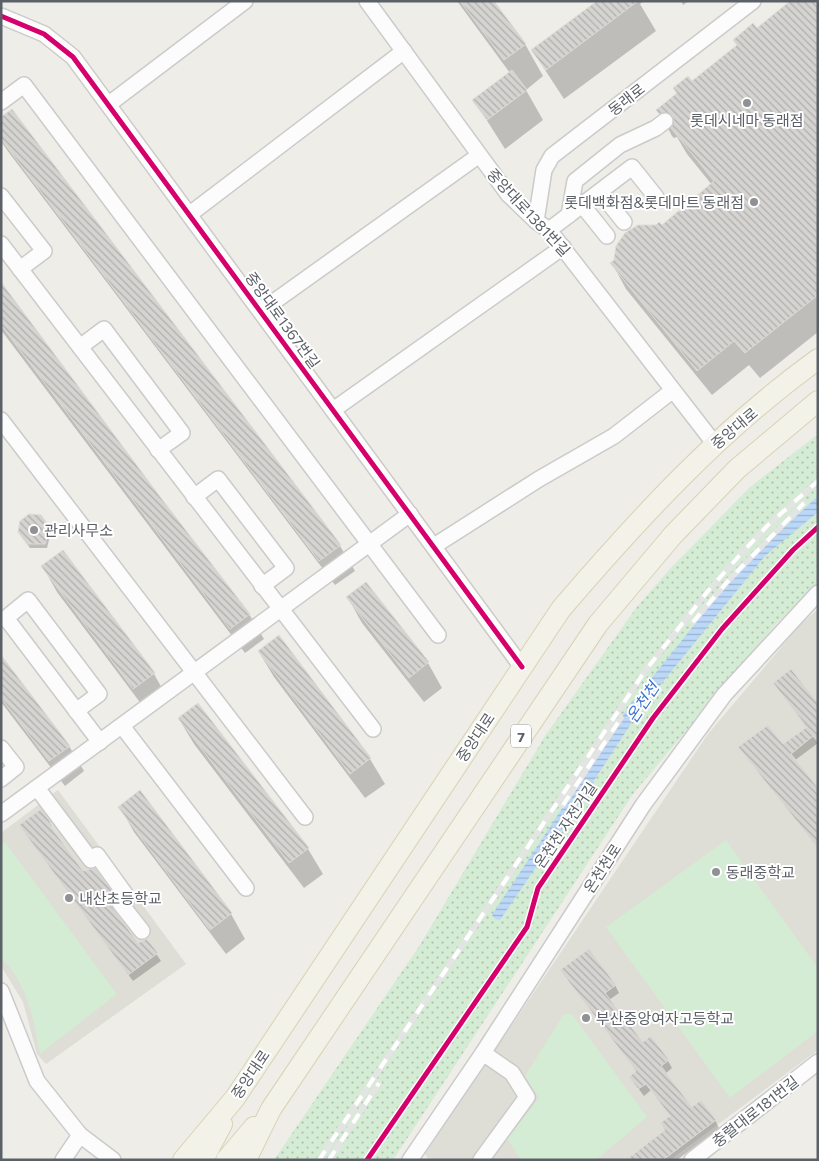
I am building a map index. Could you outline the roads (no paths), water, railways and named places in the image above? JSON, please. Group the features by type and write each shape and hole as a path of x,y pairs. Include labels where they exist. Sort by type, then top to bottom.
{"main road":[{"name":"중앙대로","path":"183,1160 236,1098 562,608 598,566 714,443 818,359"},
{"name":"7","path":"246,1160 271,1109 598,624 673,535 737,469 818,401"},
{"path":"203,1160 236,1098"},
{"path":"226,1160 271,1109"}],"street":[{"path":"109,104 245,1"},
{"name":"중앙대로1381번길","path":"367,1 478,156 508,194 536,221 549,230 563,247 672,392 714,443"},
{"name":"동래로","path":"536,221 544,170 552,156 754,1"},
{"name":"중앙대로1367번길","path":"1,16 44,34 73,57 522,667"},
{"path":"190,214 404,52"},
{"path":"1,102 24,85 438,635"},
{"path":"570,216 575,180 620,145 656,128 665,121"},
{"name":"중앙대로1367번길","path":"261,311 478,156"},
{"path":"549,230 570,216 632,167 656,197"},
{"path":"600,192 624,222"},
{"path":"1,196 44,251 20,269"},
{"path":"583,206 606,236"},
{"path":"1,244 373,729"},
{"path":"334,410 563,247"},
{"path":"80,347 104,329 182,433 158,450"},
{"path":"434,546 539,479 614,436 672,392"},
{"path":"1,420 305,817"},
{"path":"194,497 218,479 286,568 262,586"},
{"path":"4,808 37,788 410,514"},
{"name":"온천천로","path":"410,1160 483,1053 643,805 724,695 818,593"},
{"path":"76,711 99,694 28,600 6,618 76,711 100,742"},
{"path":"122,726 246,888"},
{"path":"1,748 16,767 1,779"},
{"path":"37,788 91,860 97,855 128,898 120,903 142,931"},
{"path":"1,991 37,1081 80,1135 113,1160"},
{"path":"483,1053 512,1073 526,1097 487,1157"},
{"name":"충렬대로181번길","path":"692,1160 818,1062"},
{"path":"62,1160 80,1135"}],"water":[{"name":"온천천","path":"818,496 818,512 765,556 640,710 500,920 495,919 492,915 630,705 715,599 758,552"}],"railway":[{"path":"319,1160 645,671 708,591 739,556 769,524 818,481"},
{"path":"693,622 728,581 804,503"},
{"path":"563,805 621,718"},
{"path":"329,1160 379,1083"}],"place":[{"name":"롯데시네마 동래점","path":"747,103"},
{"name":"롯데백화점&롯데마트 동래점","path":"754,202"},
{"name":"관리사무소","path":"34,530"},
{"name":"동래중학교","path":"716,872"},
{"name":"내산초등학교","path":"69,898"},
{"name":"부산중앙여자고등학교","path":"586,1018"}]}
